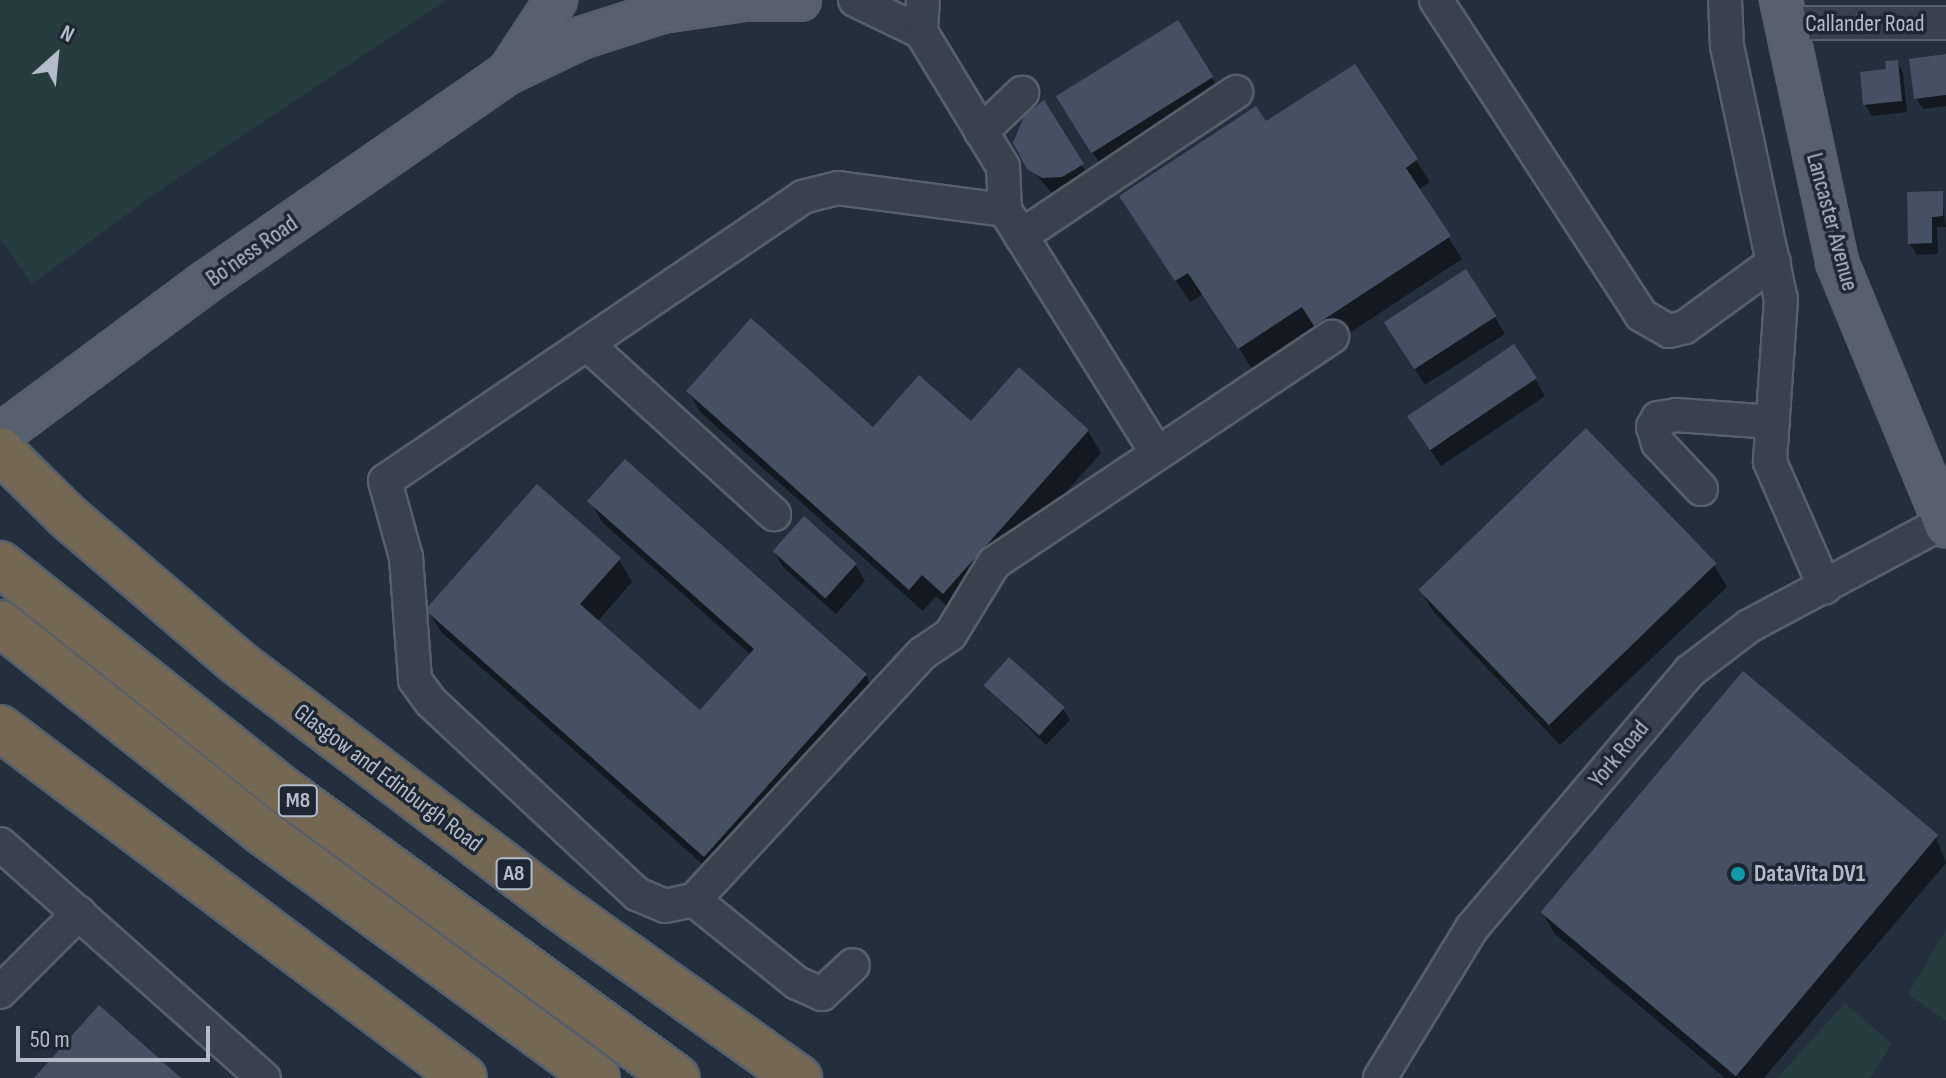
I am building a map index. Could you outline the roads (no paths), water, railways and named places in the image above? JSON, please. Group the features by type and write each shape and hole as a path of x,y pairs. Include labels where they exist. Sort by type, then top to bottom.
{"highway":[{"name":"Glasgow and Edinburgh Road","path":"0,450 80,528 236,661 559,907 799,1078"},
{"name":"M8","path":"0,564 298,801 677,1078"},
{"name":"M8","path":"0,623 260,830 597,1078"},
{"path":"0,728 464,1078"}],"main road":[{"name":"Bo'ness Road","path":"508,73 556,0"},
{"name":"Bo'ness Road","path":"0,435 127,339 508,73 581,38 648,16 743,0 800,0"},
{"name":"Lancaster Avenue","path":"1782,12 1837,262 1945,524"}],"street":[{"path":"855,0 921,32 1003,167 1013,223 1155,450"},
{"path":"921,32 923,0"},
{"path":"1436,0 1641,315 1669,331 1685,327 1774,262"},
{"path":"1725,0 1727,46 1781,299 1770,462 1825,588"},
{"name":"Callander Road","path":"1782,12 1946,23"},
{"path":"1236,92 1013,223 838,188 803,197 385,481 406,557 415,680 431,702 637,894 665,906 694,900 923,653 950,635 994,563 1155,450 1332,337"},
{"path":"981,132 1022,93"},
{"path":"587,344 774,514"},
{"path":"1701,489 1658,443 1653,427 1658,418 1676,415 1773,422"},
{"name":"York Road","path":"1380,1078 1472,928 1690,671 1749,626 1945,524"},
{"path":"0,844 264,1078"},
{"path":"694,900 797,983 822,994 853,965"},
{"path":"0,992 79,913"}],"place":[{"name":"DataVita DV1","path":"1738,874"}]}
